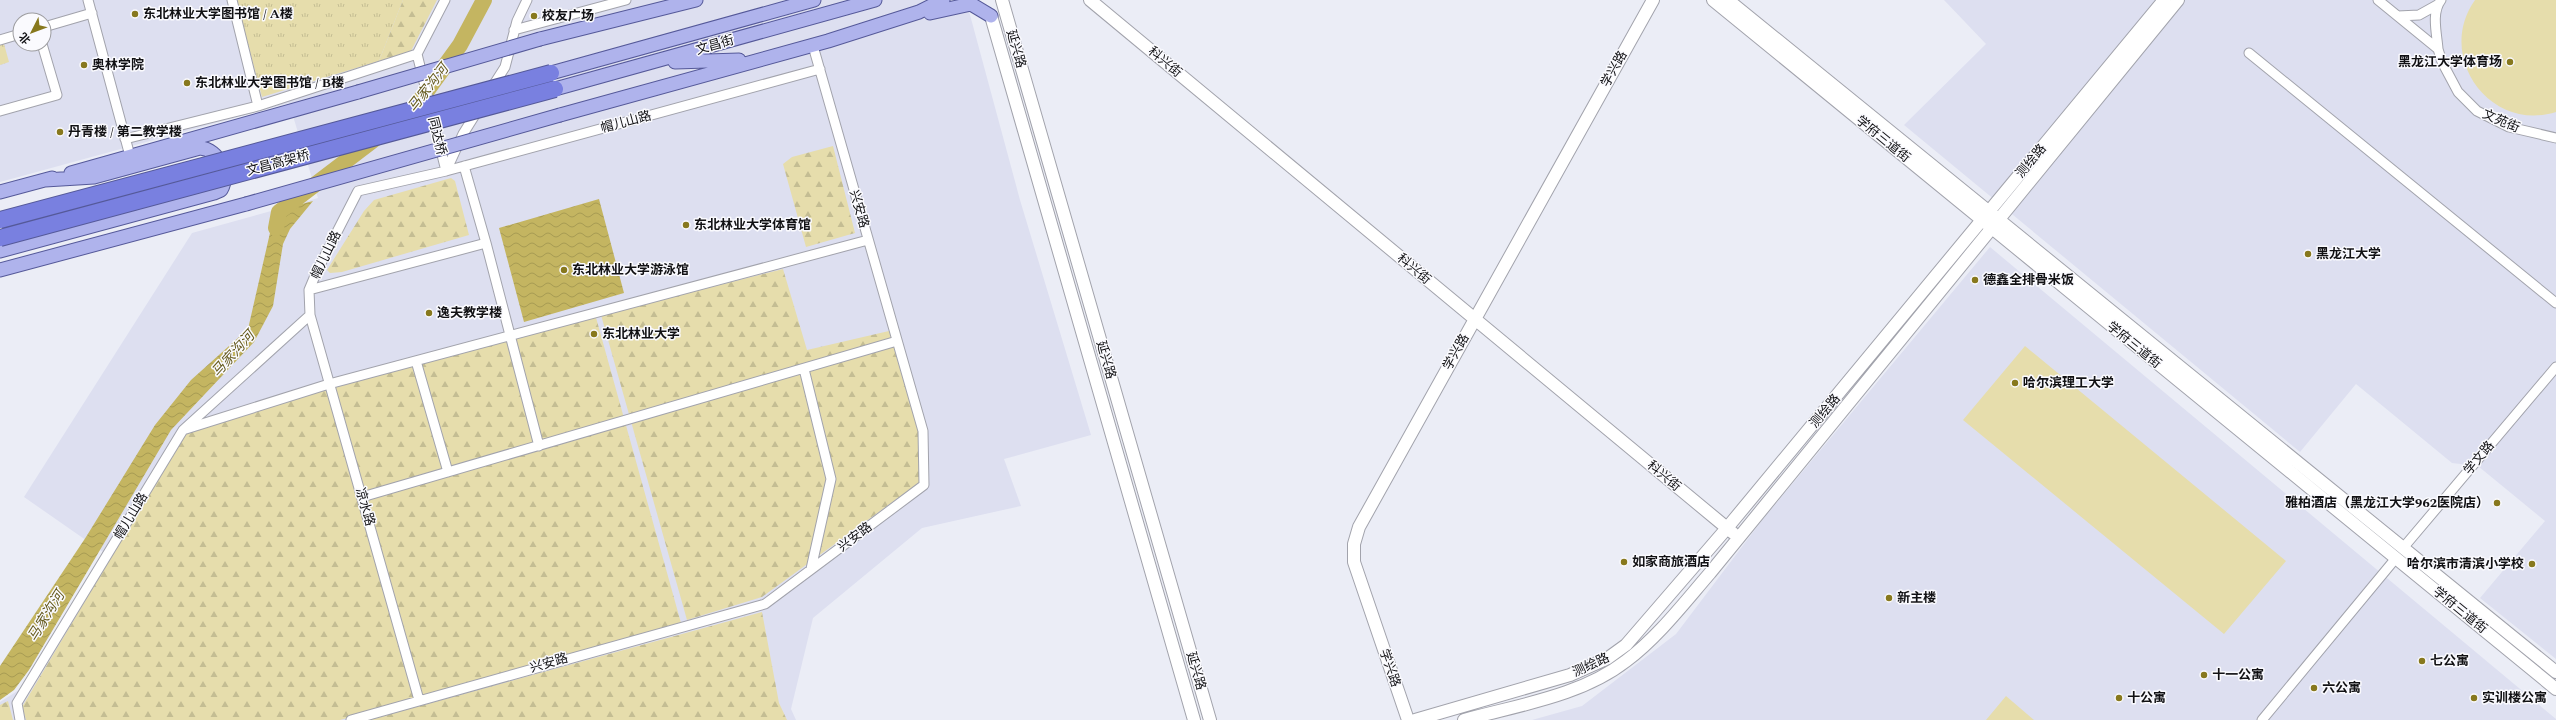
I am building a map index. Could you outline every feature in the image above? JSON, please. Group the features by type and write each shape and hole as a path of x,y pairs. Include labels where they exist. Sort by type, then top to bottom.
{"highway":[{"name":"文昌高架桥","path":"0,220 551,73"},
{"name":"文昌高架桥","path":"0,238 555,89"}],"main road":[{"path":"0,192 540,40 696,0"},
{"name":"文昌街","path":"551,73 814,0"},
{"name":"文昌街","path":"555,89 630,70 875,0"},
{"path":"0,270 246,204 560,115 813,46 919,12 943,0"},
{"name":"延兴路","path":"1002,0 1210,720"},
{"name":"科兴街","path":"1090,0 1739,538"},
{"name":"学兴路","path":"1408,720 1354,562 1354,544 1359,528 1474,319 1653,0"},
{"name":"学府三道街","path":"1713,0 1990,220 2399,553 2556,689"},
{"name":"学府三道街","path":"1728,0 1990,220"},
{"name":"测绘路","path":"1464,720 1582,686 1625,662 1655,634 1739,538 2164,0"},
{"name":"测绘路","path":"1414,720 1570,675 1608,658 1626,645 1650,619 2178,0"},
{"path":"828,41 870,33 962,4 979,7 991,16"},
{"name":"延兴路","path":"991,16 1194,720"},
{"path":"630,70 666,63 758,60"},
{"path":"0,251 205,196 221,190 225,178 219,160 211,151 206,149 185,151 94,177 45,180"},
{"name":"学府三道街","path":"2399,553 2556,672"}],"street":[{"path":"88,0 130,156"},
{"path":"232,0 258,106"},
{"path":"125,139 258,106 417,54 445,0"},
{"path":"446,171 463,134 505,66 514,30 527,0"},
{"path":"514,30 626,0"},
{"name":"文苑街","path":"2378,0 2438,49 2442,62 2458,92 2477,111 2510,127 2556,138"},
{"path":"2398,16 2419,15 2439,3"},
{"path":"2438,49 2435,23 2439,3"},
{"path":"52,25 92,13"},
{"path":"0,40 12,36"},
{"name":"兴安路","path":"351,720 765,604 924,485 923,431 813,46"},
{"path":"0,111 57,95 44,52"},
{"path":"2248,53 2556,303"},
{"name":"同达桥","path":"417,54 446,171"},
{"name":"帽儿山路","path":"20,720 17,703 183,430 310,315 309,290 317,271 358,191 446,171 820,70"},
{"path":"464,166 486,243 539,446"},
{"path":"183,430 330,384 868,240"},
{"path":"309,290 486,243"},
{"name":"凉水路","path":"310,315 419,700"},
{"path":"362,497 897,341"},
{"path":"416,361 448,472"},
{"name":"学文路","path":"2262,720 2399,553 2556,367"},
{"path":"804,369 831,479 811,569"}],"shaded area":[{"name":"东北林业大学","path":"0,0 966,0 1020,200 1091,435 1004,459 1021,506 922,528 813,618 791,709 796,720 0,720 0,702 19,690 28,677 103,552 24,497 192,233 318,198 289,103 0,182"},
{"name":"黑龙江大学","path":"1944,0 2556,0 2556,659 2480,598 2545,521 2478,466 2452,463 2356,384 2300,452 1904,125 1986,44"},
{"name":"哈尔滨理工大学","path":"1990,247 2556,720 1532,720 1582,706 1676,634 1763,519"}],"green space":[{"path":"236,0 403,0 379,61 262,97"},
{"path":"403,0 437,0 410,53 379,61"},
{"name":"黑龙江大学体育场","path":"2475,0 2556,0 2556,112 2532,116 2510,111 2491,101 2476,85 2466,66 2462,44 2464,22"},
{"path":"4,44 9,62 0,65 0,45"},
{"path":"833,146 855,233 806,247 783,164 792,157"},
{"path":"451,178 455,181 469,235 342,272 330,273 327,270 364,211 374,200"},
{"path":"783,269 807,350 889,331 918,431 920,482 762,597 687,620 601,315"},
{"path":"595,314 681,623 422,696 334,388"},
{"path":"2025,346 2286,561 2224,634 1963,420"},
{"path":"327,388 416,698 340,720 26,720 22,707 185,433"},
{"path":"762,612 779,703 787,720 369,720"},
{"path":"2006,696 2034,720 1986,720"},
{"path":"8,701 13,720 0,720 0,705"}],"water":[{"name":"东北林业大学游泳馆","path":"599,199 624,293 524,322 499,228"},
{"path":"313,201 290,229 283,244 273,306 254,342 171,430 29,670 14,690 0,700 0,666 86,537 155,425 191,380 248,329 275,211"}],"waterway":[{"name":"马家沟河","path":"276,228 279,212 413,110 460,45 484,0"}],"place":[{"name":"东北林业大学图书馆 / A楼","path":"135,14"},
{"name":"校友广场","path":"534,16"},
{"name":"黑龙江大学体育场","path":"2510,62"},
{"name":"奥林学院","path":"84,65"},
{"name":"东北林业大学图书馆 / B楼","path":"187,83"},
{"name":"丹青楼 / 第二教学楼","path":"60,132"},
{"name":"东北林业大学体育馆","path":"686,225"},
{"name":"黑龙江大学","path":"2308,254"},
{"name":"东北林业大学游泳馆","path":"564,270"},
{"name":"德鑫全排骨米饭","path":"1975,280"},
{"name":"逸夫教学楼","path":"429,313"},
{"name":"东北林业大学","path":"594,334"},
{"name":"哈尔滨理工大学","path":"2015,383"},
{"name":"雅柏酒店（黑龙江大学962医院店）","path":"2497,503"},
{"name":"如家商旅酒店","path":"1624,562"},
{"name":"哈尔滨市清滨小学校","path":"2532,564"},
{"name":"新主楼","path":"1889,598"},
{"name":"七公寓","path":"2422,661"},
{"name":"十一公寓","path":"2204,675"},
{"name":"六公寓","path":"2314,688"},
{"name":"十公寓","path":"2119,698"},
{"name":"实训楼公寓","path":"2474,698"}]}
